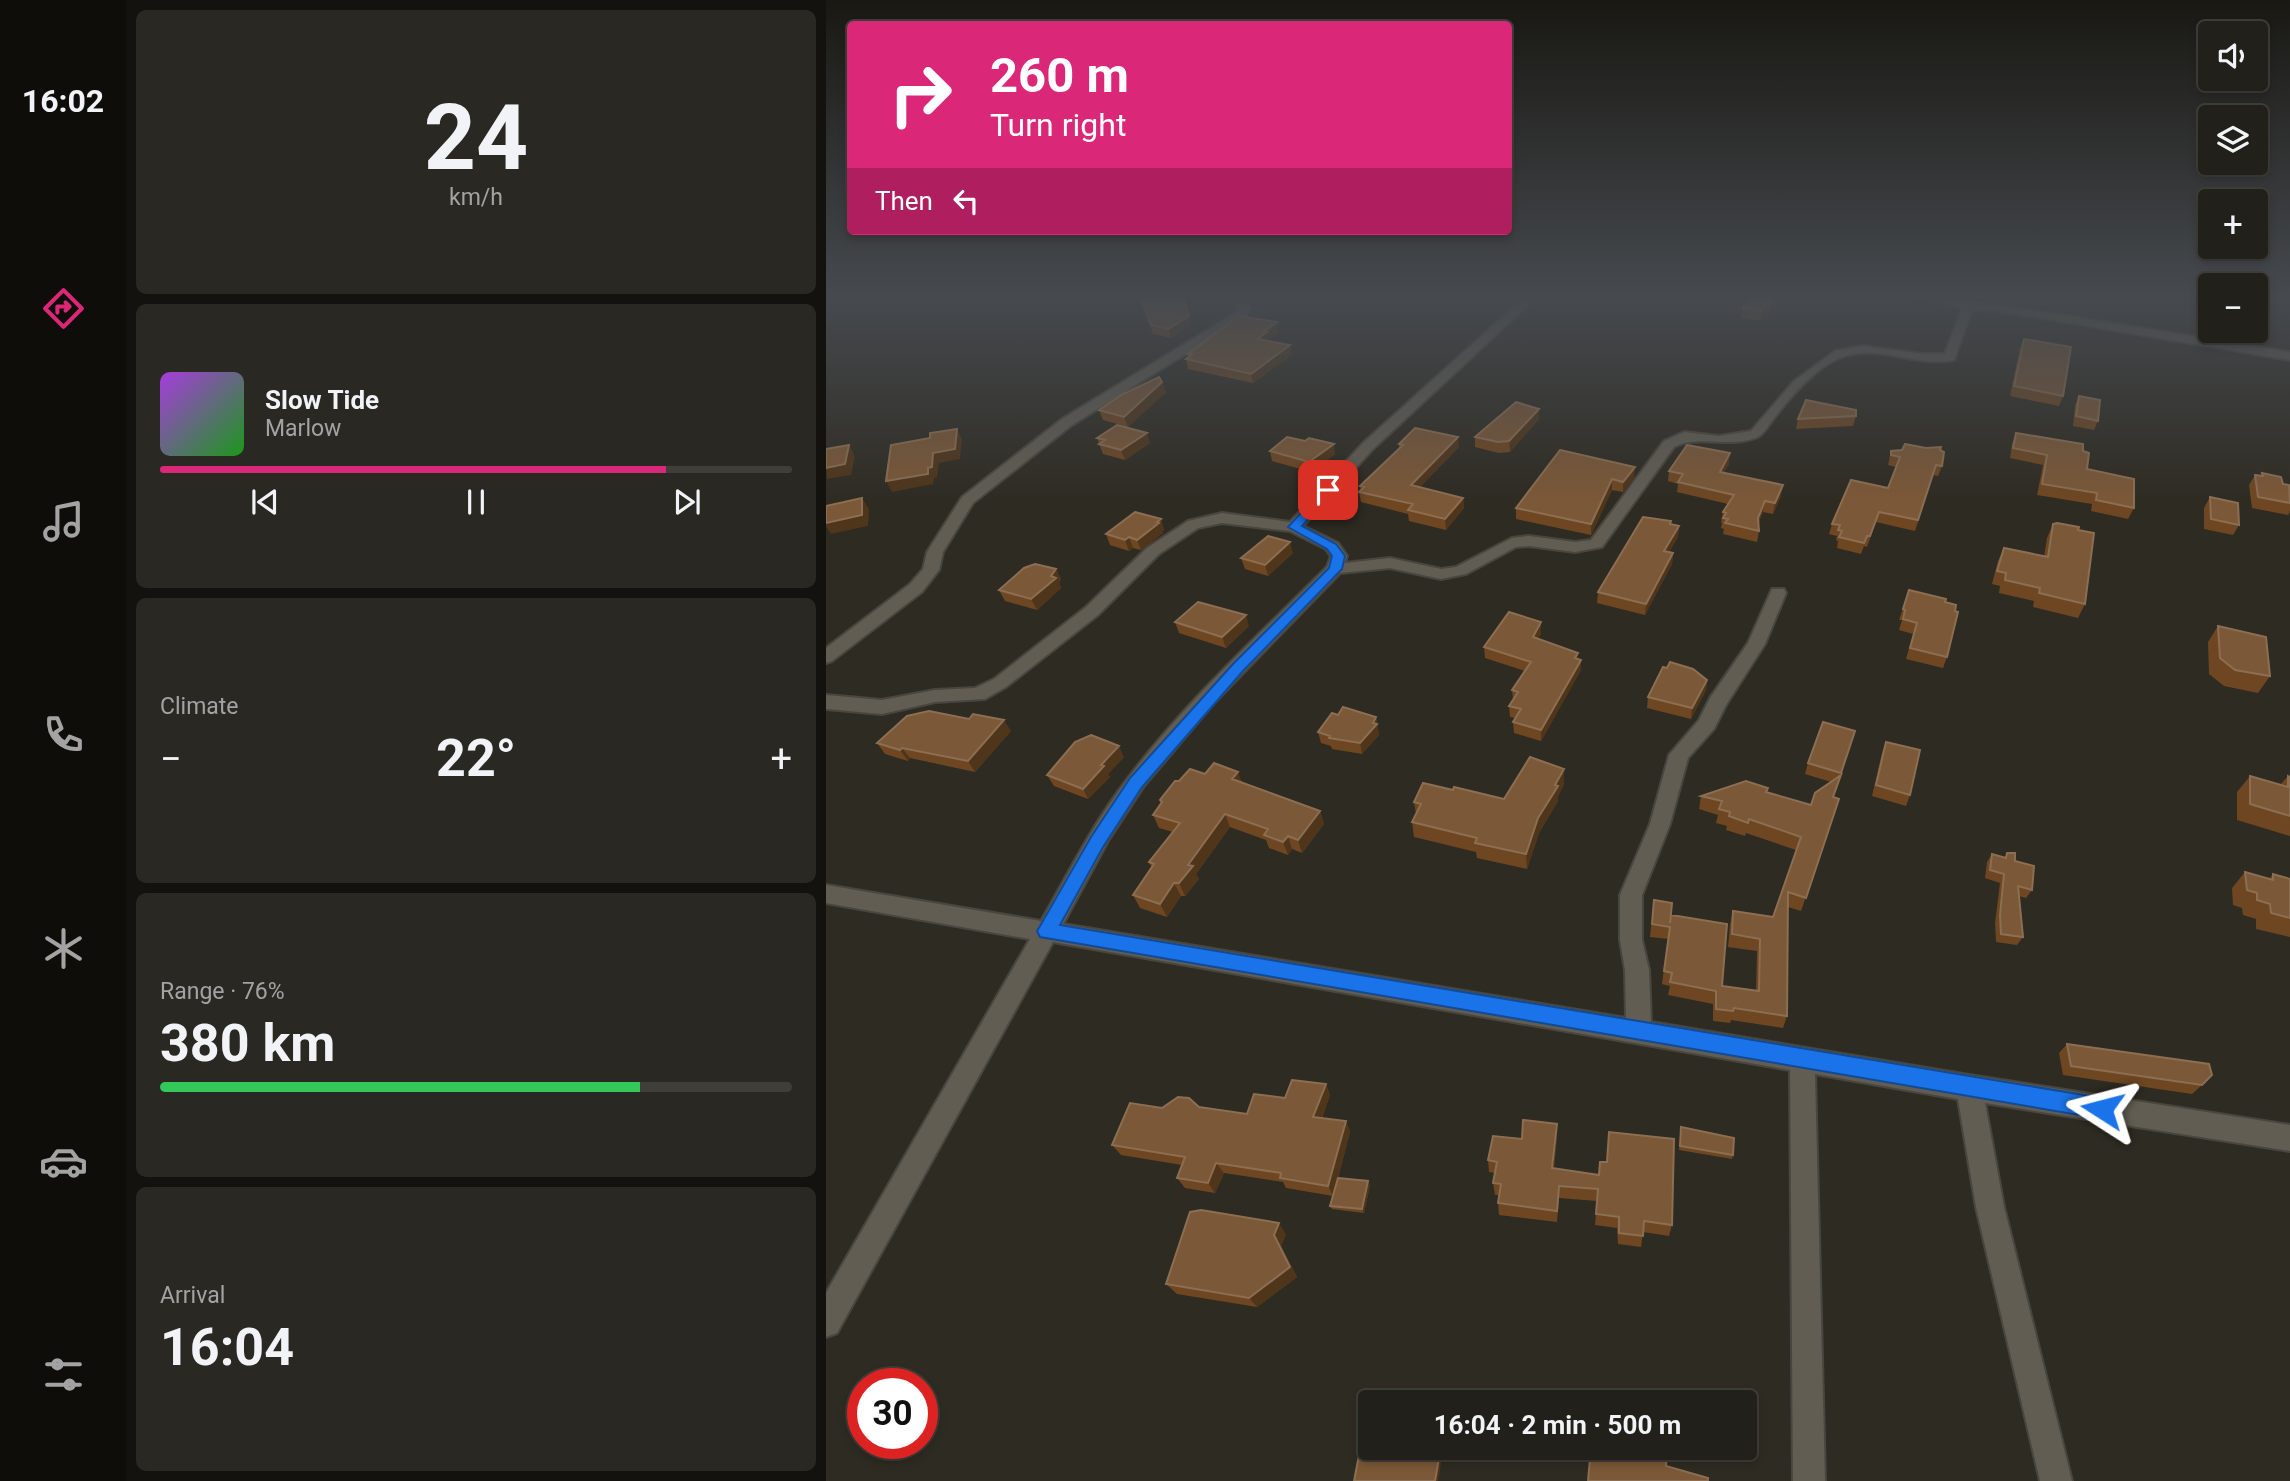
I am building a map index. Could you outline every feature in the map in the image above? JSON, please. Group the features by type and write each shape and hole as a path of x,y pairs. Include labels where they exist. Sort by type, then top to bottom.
{"street":[{"path":"826,657 916,588 931,570 935,552 967,500 1067,422 1161,364"},
{"path":"1294,527 1368,446 1457,364"},
{"path":"1335,569 1390,563 1441,574 1460,570 1512,543 1529,541 1575,547 1596,544 1669,444 1684,436 1719,439 1755,434 1781,399 1823,364"},
{"path":"826,702 882,707 935,696 978,694 1000,683 1093,611 1153,551 1193,524 1222,517 1294,527 1332,546 1339,556 1335,569 1238,668 1136,782 1097,842 1010,991 891,1211 826,1322"},
{"path":"1639,1031 1631,895 1660,824 1679,755 1707,724 1717,703 1756,644 1778,593"},
{"path":"826,894 1969,1088 2290,1139"},
{"path":"1802,1058 1809,1481"},
{"path":"1969,1088 1990,1207 2056,1481"}],"building":[{"path":"1208,364 1264,364 1251,374"},
{"path":"2019,364 2068,364 2063,396 2014,386"},
{"path":"1159,377 1162,382 1124,417 1099,410 1121,395"},
{"path":"2079,396 2100,400 2098,421 2076,416"},
{"path":"1806,400 1856,410 1856,416 1798,419"},
{"path":"1516,402 1539,409 1509,441 1498,442 1475,437"},
{"path":"1117,425 1147,433 1121,450 1099,444 1105,440 1097,438"},
{"path":"1415,428 1458,437 1411,485 1463,498 1445,519 1408,510 1413,504 1359,492 1364,487 1360,486 1403,445 1399,444"},
{"path":"957,429 955,449 933,453 932,467 928,468 928,474 886,481 891,445 930,438 930,433"},
{"path":"2016,433 2083,444 2083,451 2089,453 2087,469 2134,479 2134,508 2096,500 2097,493 2042,484 2047,455 2013,448"},
{"path":"1287,437 1305,441 1309,438 1334,444 1309,462 1270,451"},
{"path":"1905,444 1926,448 1941,447 1940,450 1944,452 1942,466 1936,465 1918,520 1879,512 1870,536 1867,536 1864,543 1839,537 1842,531 1838,530 1840,525 1832,524 1851,480 1888,488 1900,457 1891,455 1891,451 1902,450"},
{"path":"849,445 845,464 826,468 826,449"},
{"path":"1687,445 1730,453 1720,472 1783,485 1775,503 1765,501 1758,518 1759,531 1725,523 1728,519 1723,518 1726,513 1723,512 1734,495 1678,482 1683,474 1669,471"},
{"path":"1560,450 1635,467 1623,482 1612,479 1591,524 1516,508"},
{"path":"2262,473 2281,477 2283,484 2289,485 2290,503 2258,497 2255,475 2263,476"},
{"path":"2210,497 2238,503 2239,525 2211,519"},
{"path":"862,498 862,515 826,523 826,506"},
{"path":"1135,512 1161,519 1137,540 1129,537 1125,540 1106,534"},
{"path":"1643,517 1671,521 1670,524 1679,526 1664,551 1673,553 1646,604 1598,592"},
{"path":"2053,524 2094,533 2085,604 2039,593 2040,588 2005,580 2006,573 1997,571 2004,548 2048,557"},
{"path":"1268,536 1290,542 1265,565 1241,558"},
{"path":"1035,564 1056,569 1051,576 1056,578 1031,599 999,590 1024,568"},
{"path":"1909,590 1946,599 1945,602 1956,605 1955,611 1958,612 1947,657 1910,648 1917,623 1903,619"},
{"path":"1198,602 1246,615 1222,637 1175,622"},
{"path":"1509,612 1541,622 1533,637 1578,653 1575,658 1581,660 1541,730 1513,722 1521,709 1509,706 1518,692 1512,690 1531,662 1484,647"},
{"path":"2218,626 2266,637 2270,676 2235,670 2220,658"},
{"path":"1670,662 1693,669 1707,680 1692,708 1648,697 1663,667 1667,668"},
{"path":"1343,707 1376,717 1373,723 1377,724 1360,743 1329,738 1330,736 1318,732 1332,713 1338,715"},
{"path":"929,711 969,719 973,714 1004,720 968,761 902,748 900,750 877,743 907,716"},
{"path":"1823,722 1855,731 1841,773 1808,763"},
{"path":"1091,735 1119,746 1083,789 1047,775 1075,742"},
{"path":"1886,742 1920,750 1910,795 1876,785"},
{"path":"1530,757 1564,769 1555,785 1558,786 1538,818 1526,854 1475,843 1477,838 1412,822 1421,804 1414,802 1423,783 1504,799"},
{"path":"1214,763 1238,772 1232,779 1320,811 1298,840 1288,836 1283,842 1264,835 1268,829 1225,814 1188,865 1193,866 1179,883 1174,883 1160,904 1133,895 1154,864 1149,862 1180,823 1153,815 1162,802 1160,800 1175,781 1179,781 1190,769 1205,774"},
{"path":"1841,775 1833,797 1839,799 1806,898 1788,892 1787,1016 1734,1008 1733,1011 1716,1009 1716,991 1670,982 1672,973 1664,971 1670,927 1652,924 1654,900 1672,903 1670,923 1671,915 1727,924 1722,986 1759,991 1760,939 1732,934 1733,911 1773,917 1801,837 1749,819 1748,823 1729,816 1730,812 1719,809 1722,801 1701,796 1746,781 1768,788 1766,792 1811,805 1815,793"},
{"path":"2250,776 2288,787 2288,776 2290,777 2290,816 2250,804"},
{"path":"2007,853 2015,853 2015,861 2034,866 2032,890 2018,886 2023,937 2001,934 2004,874 1990,870 1992,854 2006,858"},
{"path":"2245,872 2273,880 2273,874 2290,879 2290,918 2271,913 2270,904 2257,900 2257,893 2247,890"},
{"path":"2067,1044 2209,1064 2212,1075 2202,1085 2071,1066"},
{"path":"1292,1080 1326,1084 1313,1117 1346,1121 1328,1186 1280,1178 1281,1173 1216,1163 1208,1183 1177,1178 1185,1157 1112,1145 1130,1103 1162,1108 1178,1097 1189,1098 1199,1107 1247,1114 1254,1094 1285,1098"},
{"path":"1523,1120 1557,1124 1552,1168 1599,1175 1600,1162 1607,1162 1609,1132 1674,1139 1672,1225 1644,1221 1643,1236 1619,1233 1619,1217 1596,1214 1598,1189 1559,1186 1557,1211 1498,1203 1501,1184 1493,1183 1497,1162 1488,1160 1493,1136 1522,1139"},
{"path":"1681,1127 1734,1138 1733,1155 1680,1146"},
{"path":"1338,1178 1368,1181 1362,1209 1330,1206"},
{"path":"1201,1210 1279,1223 1274,1235 1290,1267 1249,1298 1166,1284 1190,1212"},
{"path":"1358,1460 1439,1460 1435,1481 1354,1481"},
{"path":"1590,1460 1666,1460 1666,1466 1708,1478 1708,1481 1588,1481"}],"route":[{"path":"1328,490 1294,527 1332,546 1339,556 1335,569 1238,668 1136,782 1097,842 1047,931 2102,1109"}]}
